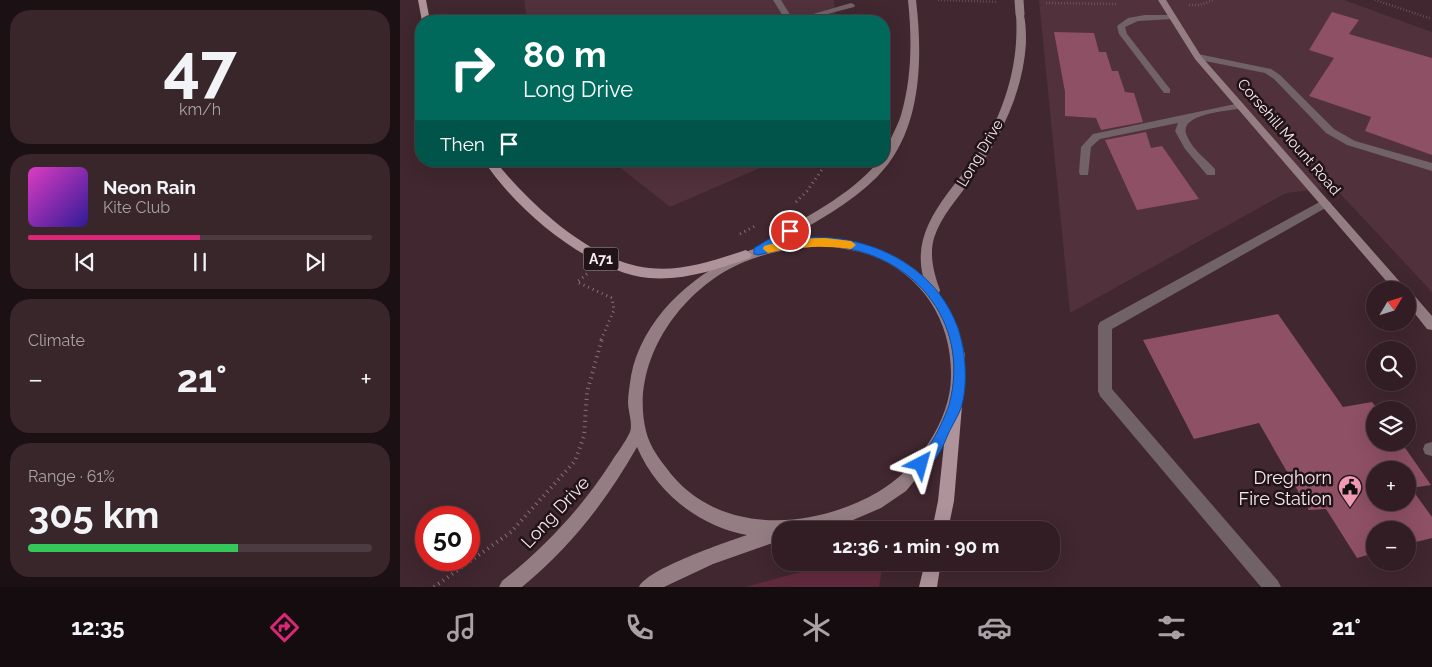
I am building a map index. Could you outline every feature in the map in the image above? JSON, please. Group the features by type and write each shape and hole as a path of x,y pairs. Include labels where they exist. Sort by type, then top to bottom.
{"main road":[{"path":"422,0 425,15"},
{"path":"890,152 900,134 915,66 915,15 912,0"},
{"name":"Long Drive","path":"937,298 928,275 926,254 928,238 941,213 979,160 1006,109 1022,50 1019,0"},
{"name":"Corsehill Mount Road","path":"1162,0 1198,57 1393,281"},
{"name":"A71","path":"494,167 537,214 604,261 626,269 648,273 674,272 710,266 752,253"},
{"path":"772,528 734,524 689,504 656,472 638,432 635,394 643,358 659,324 684,295 713,272 752,253 823,212 857,188 879,167"},
{"path":"752,253 791,243 825,242 858,246 889,258 916,275 937,298 954,329 960,366 946,501 942,521"},
{"path":"1416,306 1432,325"},
{"path":"830,521 845,518 896,490 934,450 955,406"},
{"name":"Long Drive","path":"508,587 579,522 602,492 638,432"},
{"path":"648,587 667,575 708,556 772,535"},
{"path":"928,587 931,571"}],"street":[{"path":"777,0 787,15"},
{"path":"812,15 851,4"},
{"path":"1167,91 1123,34 1121,26 1124,22 1134,19 1173,17"},
{"path":"1198,57 1268,71 1330,131 1350,143 1432,167"},
{"path":"1084,172 1085,149 1088,141 1097,136 1240,106"},
{"path":"1187,118 1181,125 1180,132 1184,140 1210,172"},
{"path":"1272,587 1106,391 1105,326 1325,202"}],"path":[{"path":"938,0 1006,2"},
{"path":"1375,0 1432,19"}],"shaded area":[{"path":"524,0 834,0 835,15 526,15"},
{"path":"1039,0 1344,0 1432,32 1432,292 1334,187 1286,193 1070,313"},
{"path":"620,167 762,167 670,207"},
{"path":"804,571 882,571 879,587 745,587"}],"building":[{"path":"1332,12 1359,20 1349,34 1432,58 1432,155 1365,131 1371,117 1309,96 1334,58 1309,50"},
{"path":"1054,32 1094,33 1099,52 1106,52 1112,71 1118,71 1125,92 1134,93 1143,122 1101,130 1096,118 1065,116 1065,92"},
{"path":"1146,132 1151,148 1162,146 1199,199 1137,210 1105,140"},
{"path":"1278,314 1343,407 1366,403 1366,451 1407,451 1414,461 1366,461 1366,511 1416,511 1416,495 1432,517 1432,538 1416,542 1416,521 1366,521 1366,556 1357,558 1326,509 1309,510 1259,423 1194,439 1143,340"},
{"path":"1416,464 1431,485 1416,487"}],"slow traffic":[{"path":"768,249 791,243 825,242 851,245"}],"place":[{"name":"Dreghorn Fire Station","path":"1350,508"}],"route":[{"path":"790,231 758,251 791,243 808,242 858,246 889,258 916,275 937,298 954,329 960,366 955,406 934,450 921,464"}]}
